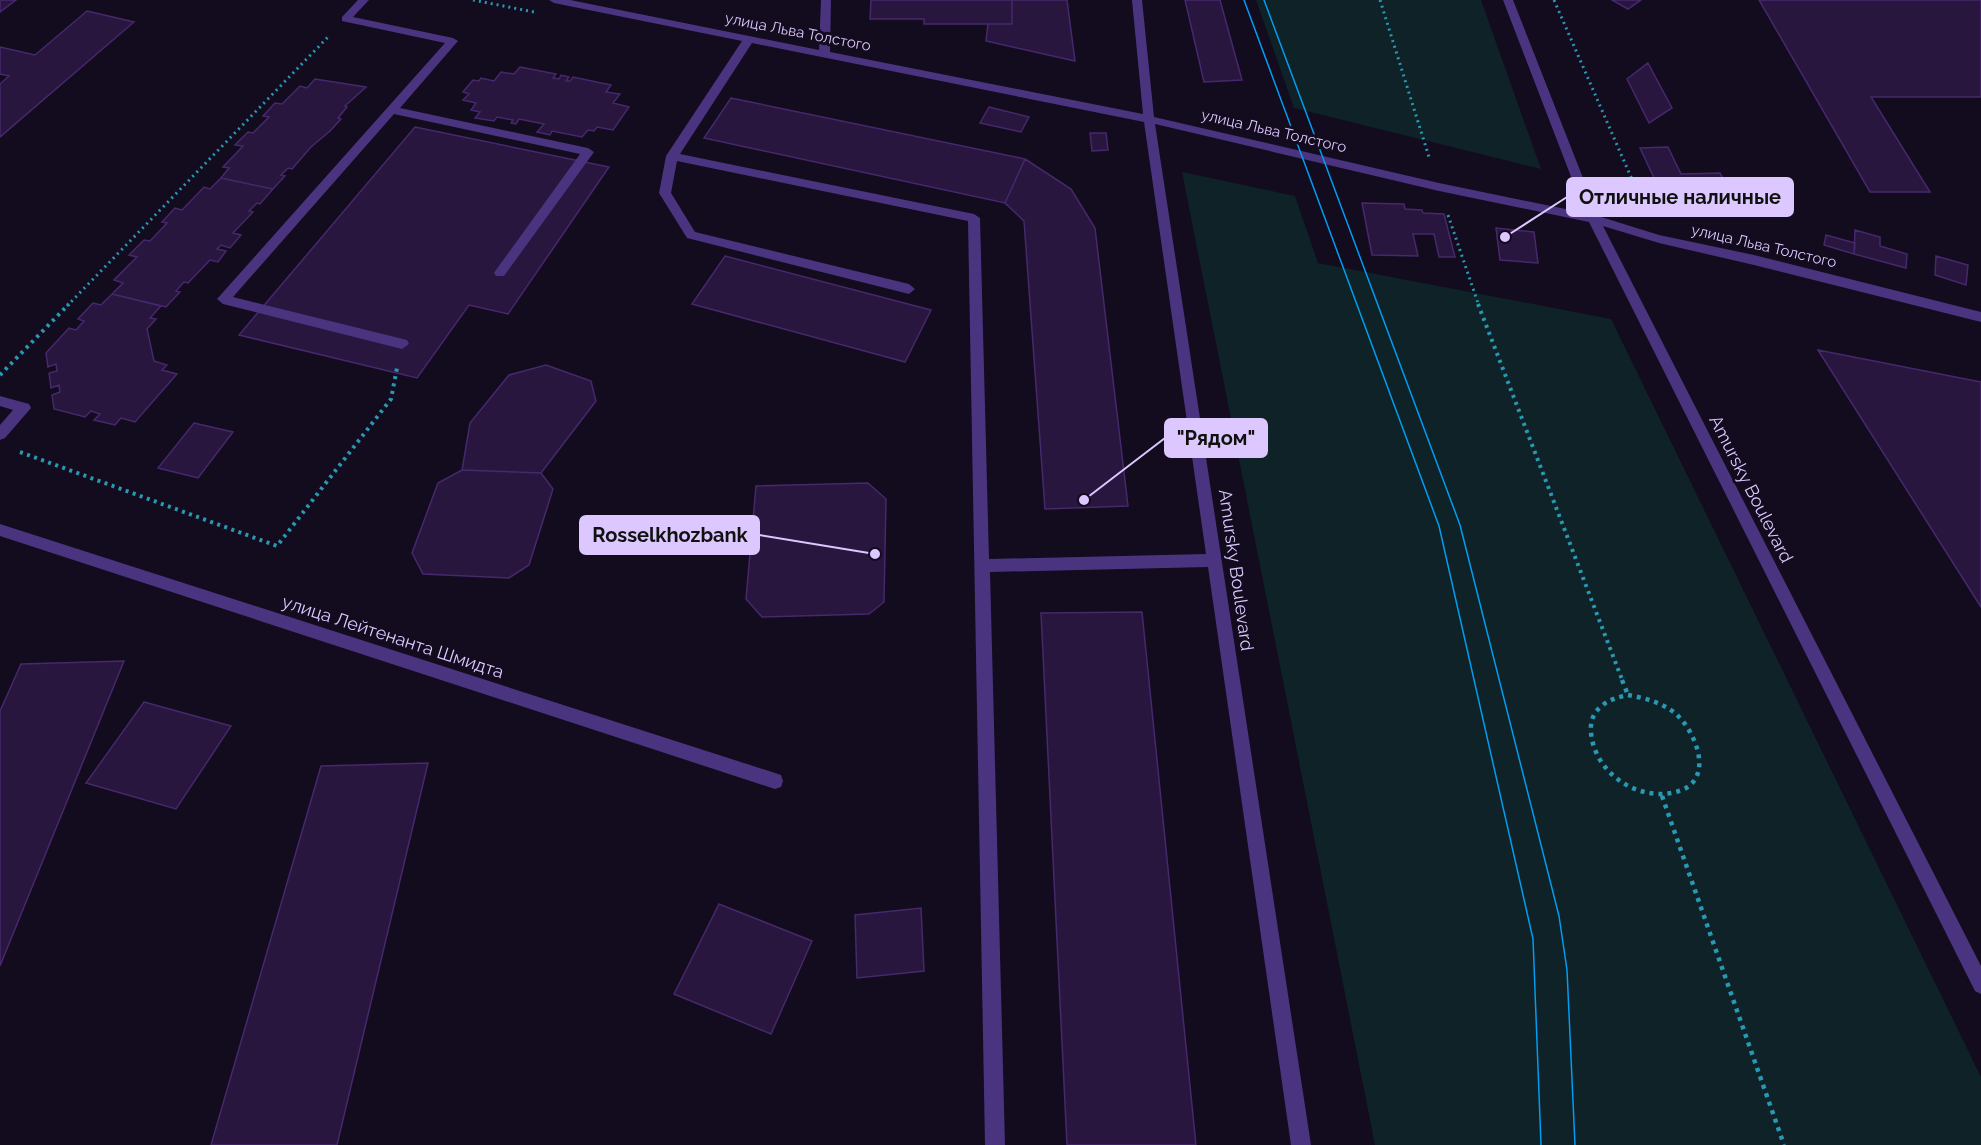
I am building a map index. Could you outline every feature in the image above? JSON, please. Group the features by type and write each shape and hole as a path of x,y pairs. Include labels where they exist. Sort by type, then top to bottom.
{"street":[{"path":"346,19 364,0"},
{"name":"улица Льва Толстого","path":"554,0 595,4 749,39 1149,119 1439,187 1593,219 1659,239 1754,260 1981,317"},
{"path":"824,54 826,0"},
{"name":"Amursky Boulevard","path":"1137,0 1149,119 1301,1145"},
{"name":"Amursky Boulevard","path":"1508,0 1593,219 1981,986"},
{"path":"346,19 453,40 223,299 402,344"},
{"path":"749,39 672,156 665,194 691,235 909,289"},
{"path":"392,110 588,152 500,273"},
{"path":"672,156 974,218 995,1145"},
{"path":"0,401 24,408 0,434"},
{"name":"улица Лейтенанта Шмидта","path":"0,530 775,781"},
{"path":"982,567 1215,560"}],"path":[{"path":"1380,0 1479,309 1628,695"},
{"path":"1554,0 1659,239"},
{"path":"0,375 346,19"},
{"path":"11,448 277,546 391,399 402,344"},
{"path":"1628,695 1661,704 1676,714 1689,728 1697,743 1701,759 1698,773 1690,785 1678,792 1662,795 1643,793 1624,784 1607,770 1596,754 1590,737 1591,721 1599,708 1612,699 1628,695"},
{"path":"1662,795 1784,1145"}],"shaded area":[{"path":"1256,0 1481,0 1541,169 1294,108"},
{"path":"1182,172 1295,196 1318,263 1611,319 1981,1077 1981,1145 1375,1145"}],"building":[{"path":"0,0 16,0 0,12"},
{"path":"871,0 1012,0 1012,24 924,24 924,19 870,19"},
{"path":"1012,0 1067,0 1075,61 986,41 988,24 1012,24"},
{"path":"1185,0 1220,0 1242,80 1204,82"},
{"path":"1612,0 1641,0 1628,9"},
{"path":"1759,0 1981,0 1981,97 1871,97 1930,192 1870,192"},
{"path":"87,11 134,22 0,137 0,84 9,76 0,74 0,47 35,55"},
{"path":"1648,63 1672,108 1649,123 1627,79"},
{"path":"520,67 556,74 553,78 559,79 561,75 569,77 566,81 570,81 573,77 611,85 606,92 620,94 613,103 629,107 613,130 597,127 594,131 588,130 582,137 552,131 550,135 537,132 544,124 519,119 516,124 511,123 513,120 497,117 494,121 475,118 480,112 471,110 476,103 463,100 469,94 463,92 473,80 479,81 481,78 494,81 501,72 514,74"},
{"path":"315,79 366,87 345,106 347,107 338,118 341,119 330,131 311,147 292,169 288,168 281,175 285,176 273,189 221,178 229,168 223,167 243,146 235,145 248,132 253,133 269,117 263,116 275,103 282,104 300,86 307,88"},
{"path":"731,98 1025,159 1005,203 704,138"},
{"path":"989,107 1029,117 1021,132 980,123"},
{"path":"415,127 609,167 508,314 469,305 417,378 239,335"},
{"path":"1090,133 1106,133 1108,150 1092,151"},
{"path":"1668,147 1681,174 1720,173 1730,192 1661,193 1640,148"},
{"path":"1025,159 1071,189 1095,228 1128,506 1045,509 1024,221 1005,203"},
{"path":"221,178 273,189 260,204 257,203 249,211 253,212 233,233 241,235 230,248 221,245 217,249 226,251 218,262 210,260 188,283 184,282 176,291 180,292 166,307 112,294 123,283 114,280 137,257 129,255 144,240 150,241 167,223 162,222 175,208 182,210 204,187 210,189"},
{"path":"1362,203 1404,204 1405,209 1444,214 1455,257 1439,257 1434,234 1413,234 1418,256 1372,255"},
{"path":"1496,228 1534,232 1538,263 1500,260"},
{"path":"1855,230 1880,237 1880,246 1907,254 1906,268 1854,254"},
{"path":"1826,235 1855,243 1854,254 1824,245"},
{"path":"725,256 931,310 905,362 692,304"},
{"path":"1936,256 1968,265 1966,285 1935,275"},
{"path":"112,294 161,306 150,318 156,319 147,329 154,361 167,365 162,370 177,374 135,422 121,418 115,425 94,420 100,414 91,411 85,417 54,409 52,395 60,392 59,385 51,388 49,373 57,371 56,364 48,367 46,353 69,328 76,330 84,321 78,319 93,303 101,305"},
{"path":"1818,350 1981,382 1981,607"},
{"path":"546,365 591,381 596,401 541,473 462,470 470,423 509,375"},
{"path":"194,423 233,432 198,478 158,468"},
{"path":"462,470 541,473 553,489 529,565 509,578 423,574 412,553 438,483"},
{"path":"868,483 886,499 884,602 869,614 762,617 746,599 756,486"},
{"path":"1142,612 1196,1145 1067,1145 1041,613"},
{"path":"124,661 0,966 0,711 21,664"},
{"path":"144,702 231,726 176,809 86,783"},
{"path":"428,763 337,1145 211,1145 321,766"},
{"path":"719,904 812,941 771,1034 674,994"},
{"path":"921,908 924,971 857,978 855,915"}],"tram line":[{"path":"1244,0 1439,526 1533,939 1541,1145"},
{"path":"1264,0 1460,525 1559,916 1567,970 1575,1145"}],"place":[{"name":"Отличные наличные","path":"1505,237"},
{"name":"\"Рядом\"","path":"1084,500"},
{"name":"Rosselkhozbank","path":"875,554"}]}
